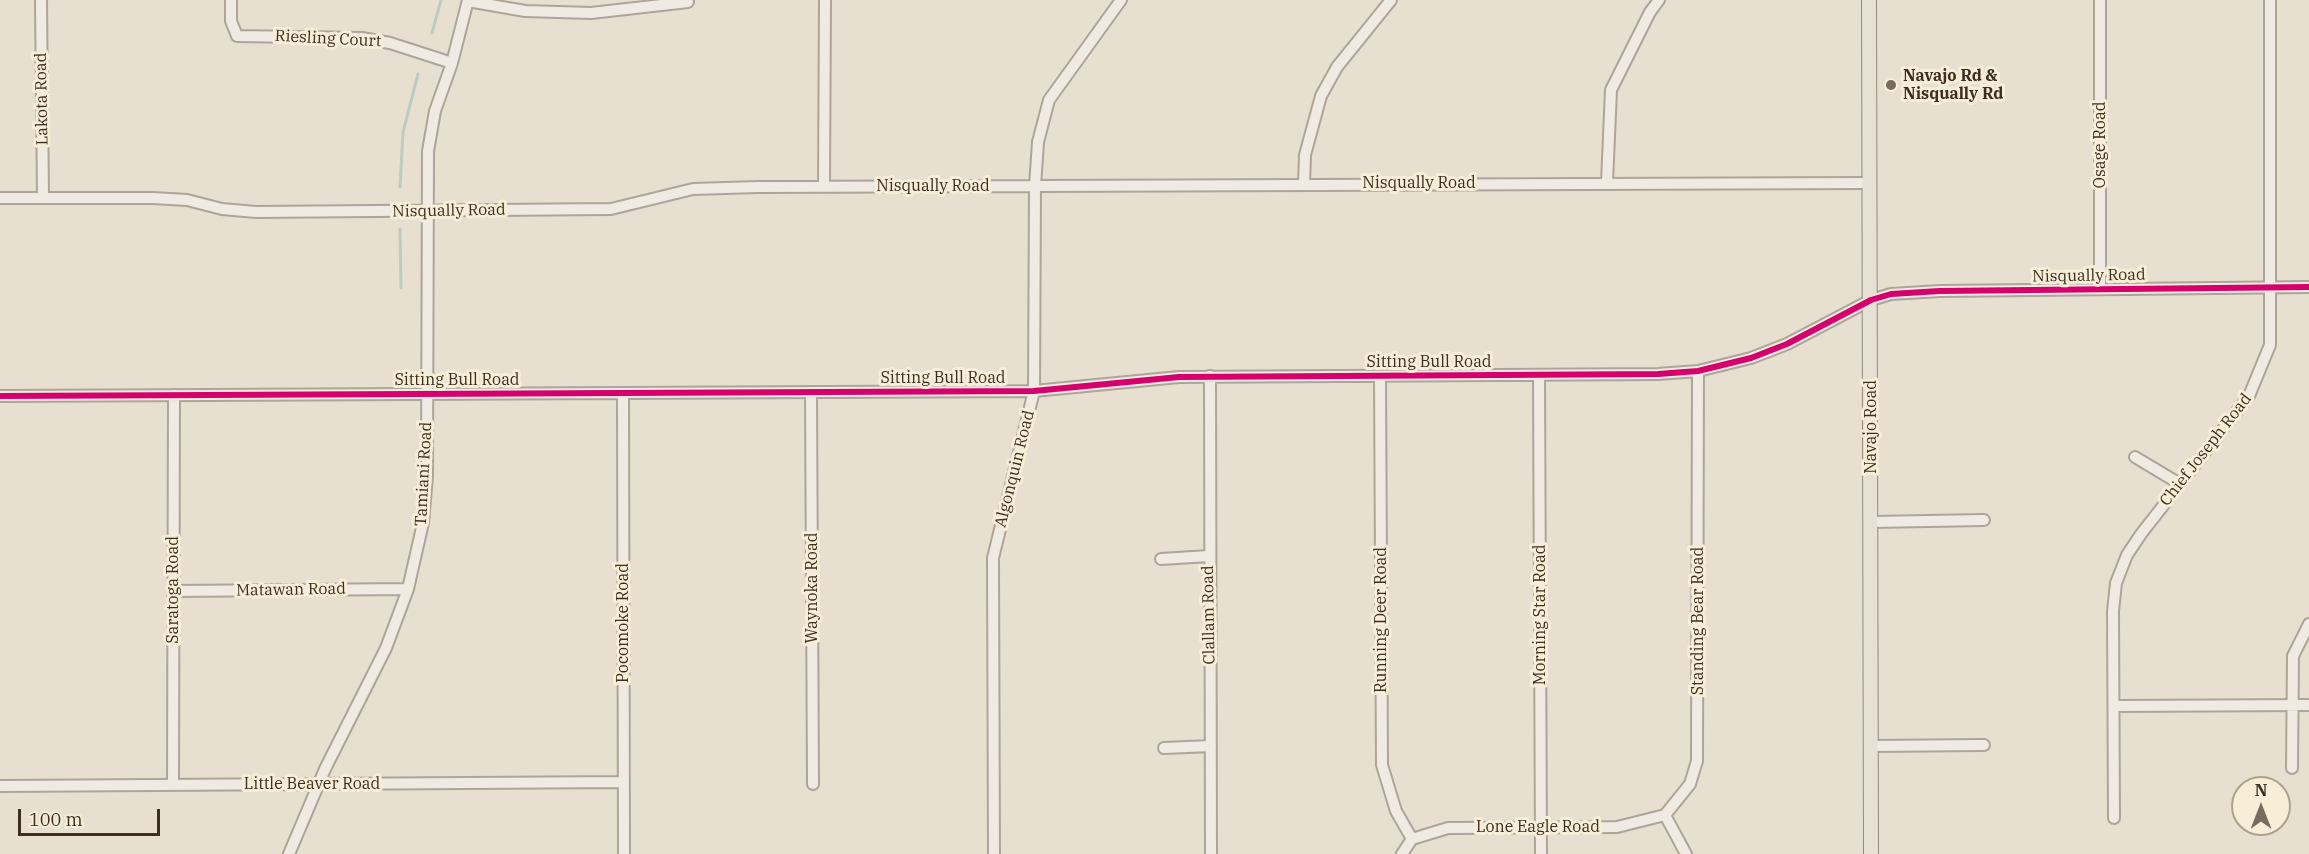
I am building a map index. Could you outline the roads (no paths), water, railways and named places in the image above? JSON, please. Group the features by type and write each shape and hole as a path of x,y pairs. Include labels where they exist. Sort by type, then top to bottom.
{"main road":[{"name":"Navajo Road","path":"1869,0 1871,854"}],"street":[{"name":"Lakota Road","path":"41,0 43,197"},
{"name":"Riesling Court","path":"231,0 231,21 237,36 362,38 390,43 452,63"},
{"path":"468,0 525,11 591,13 688,2"},
{"name":"Tamiani Road","path":"289,854 319,783 386,648 408,589 423,524 428,394 426,211 428,151 435,111 452,63 468,0"},
{"path":"824,186 825,0"},
{"name":"Algonquin Road","path":"994,854 993,558 1034,391 1035,186 1038,142 1049,100 1121,0"},
{"path":"1304,184 1307,145 1321,96 1337,67 1391,0"},
{"path":"1607,182 1611,90 1650,12 1659,0"},
{"name":"Osage Road","path":"2100,0 2100,289"},
{"name":"Chief Joseph Road","path":"2114,818 2113,611 2116,583 2127,555 2235,416 2257,380 2270,345 2270,0"},
{"name":"Nisqually Road","path":"0,198 153,198 187,200 222,209 256,212 426,211 611,209 693,189 824,186 1869,183"},
{"name":"Nisqually Road","path":"1871,300 1891,294 1940,291 2309,287"},
{"name":"Sitting Bull Road","path":"0,396 1034,391 1210,376 1539,375 1698,371 1769,352 1871,300"},
{"name":"Standing Bear Road","path":"1665,815 1690,784 1697,762 1698,371"},
{"name":"Morning Star Road","path":"1539,375 1541,854"},
{"name":"Clallam Road","path":"1210,376 1211,854"},
{"name":"Running Deer Road","path":"1380,376 1382,765 1396,811 1412,839"},
{"name":"Waynoka Road","path":"811,392 813,784"},
{"name":"Pocomoke Road","path":"623,393 624,854"},
{"name":"Saratoga Road","path":"173,785 174,395"},
{"path":"2135,457 2180,484"},
{"path":"1872,522 1984,520"},
{"path":"1161,559 1209,556"},
{"name":"Matawan Road","path":"173,591 408,589"},
{"path":"2292,768 2293,656 2309,624"},
{"path":"2115,706 2309,705"},
{"path":"1871,746 1984,745"},
{"path":"1164,748 1211,746"},
{"name":"Little Beaver Road","path":"0,786 624,782"},
{"path":"1665,815 1686,854"},
{"name":"Lone Eagle Road","path":"1412,839 1448,828 1617,827 1665,815"},
{"path":"1402,854 1412,839"}],"waterway":[{"path":"432,33 441,0"},
{"path":"400,187 403,132 418,74"},
{"path":"400,229 401,288"}],"place":[{"name":"Navajo Rd & Nisqually Rd","path":"1891,85"}]}
